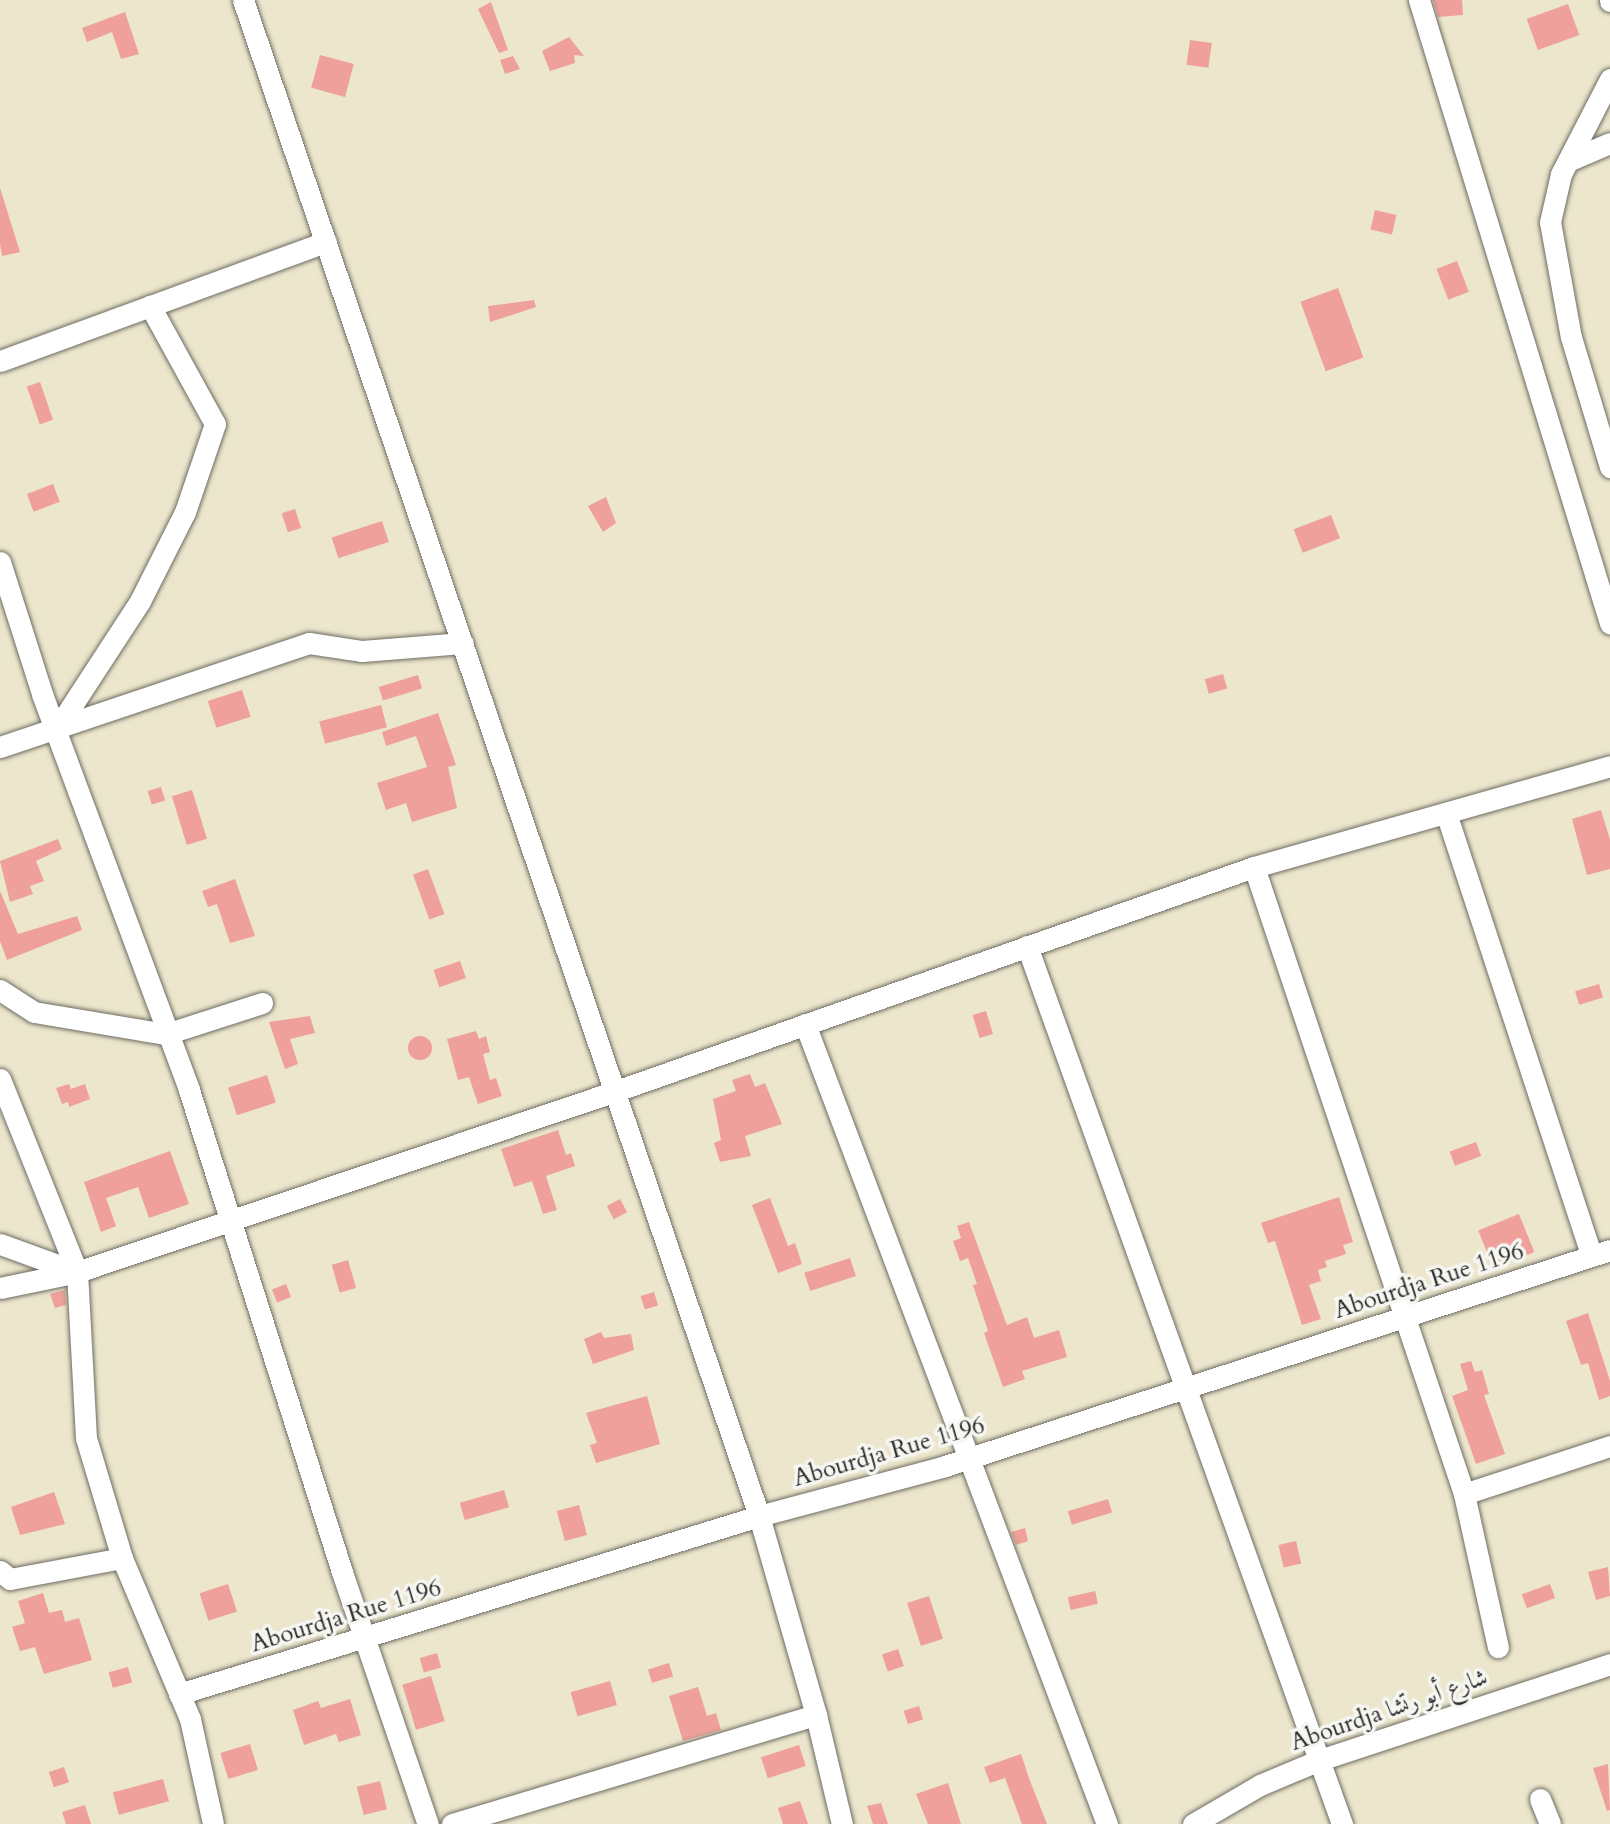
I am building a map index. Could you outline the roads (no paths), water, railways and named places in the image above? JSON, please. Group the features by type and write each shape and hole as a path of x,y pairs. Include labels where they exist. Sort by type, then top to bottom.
{"street":[{"path":"243,0 616,1091 758,1516 816,1715 842,1824"},
{"path":"1419,0 1610,623"},
{"path":"1610,79 1555,189 1551,238 1571,338 1610,467"},
{"path":"1570,160 1610,143"},
{"path":"0,361 326,242"},
{"path":"56,730 140,601 185,512 215,424 150,306"},
{"path":"0,562 56,730 232,1220 364,1637 428,1824"},
{"path":"0,747 309,643 362,651 463,643"},
{"path":"0,1288 77,1272 232,1220 616,1091 1254,867 1610,766"},
{"path":"1446,813 1601,1253"},
{"path":"1254,867 1464,1494 1498,1647"},
{"path":"1027,946 1342,1824"},
{"path":"0,990 34,1012 166,1034 262,1003"},
{"path":"804,1024 1107,1824"},
{"path":"0,1079 77,1272 86,1438 122,1558 190,1719 213,1824"},
{"path":"0,1244 77,1272"},
{"name":"Abourdja Rue 1196","path":"179,1694 758,1516 969,1458 1186,1385 1405,1318 1601,1253"},
{"path":"1464,1494 1610,1446"},
{"path":"3,1582 122,1558"},
{"name":"Abourdja شارع أبو رتشا","path":"1194,1824 1250,1790 1317,1760 1610,1664"},
{"path":"452,1824 816,1715"},
{"path":"1540,1799 1550,1824"}]}
